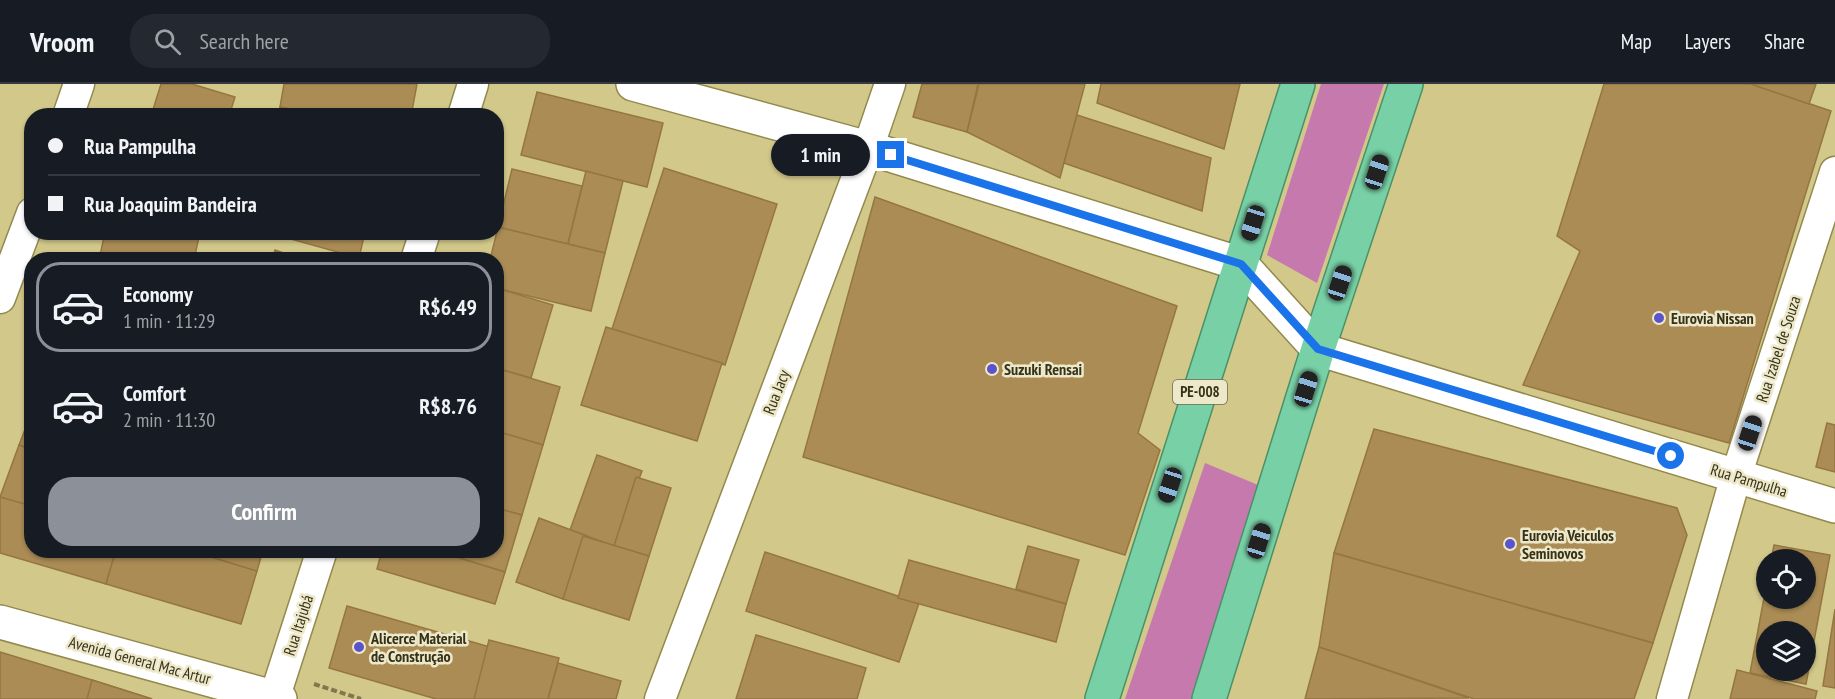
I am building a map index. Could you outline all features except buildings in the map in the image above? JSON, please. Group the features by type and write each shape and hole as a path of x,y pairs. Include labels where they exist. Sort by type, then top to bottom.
{"highway":[{"name":"PE-008","path":"1102,699 1298,84"},
{"path":"1209,699 1318,349 1406,84"}],"main road":[{"path":"633,84 868,148 1241,264 1318,349"},
{"name":"Rua Pampulha","path":"1318,349 1835,506"},
{"name":"Avenida General Mac Artur","path":"0,622 276,698"}],"street":[{"path":"71,108 79,84"},
{"path":"466,108 473,84"},
{"name":"Rua Jacy","path":"660,699 868,148 890,84"},
{"name":"Rua Izabel de Souza","path":"1672,699 1736,476 1835,172"},
{"path":"0,298 24,234"},
{"name":"Rua Itajubá","path":"276,698 320,558"}],"shaded area":[{"path":"1321,84 1384,84 1317,283 1267,255"},
{"path":"1205,463 1263,487 1192,699 1125,699"}],"place":[{"name":"Eurovia Nissan","path":"1659,318"},
{"name":"Suzuki Rensai","path":"992,369"},
{"name":"Eurovia Veiculos Seminovos","path":"1510,544"},
{"name":"Alicerce Material de Construção","path":"359,647"}],"route":[{"path":"891,155 1241,264 1318,349 1671,456"}]}
